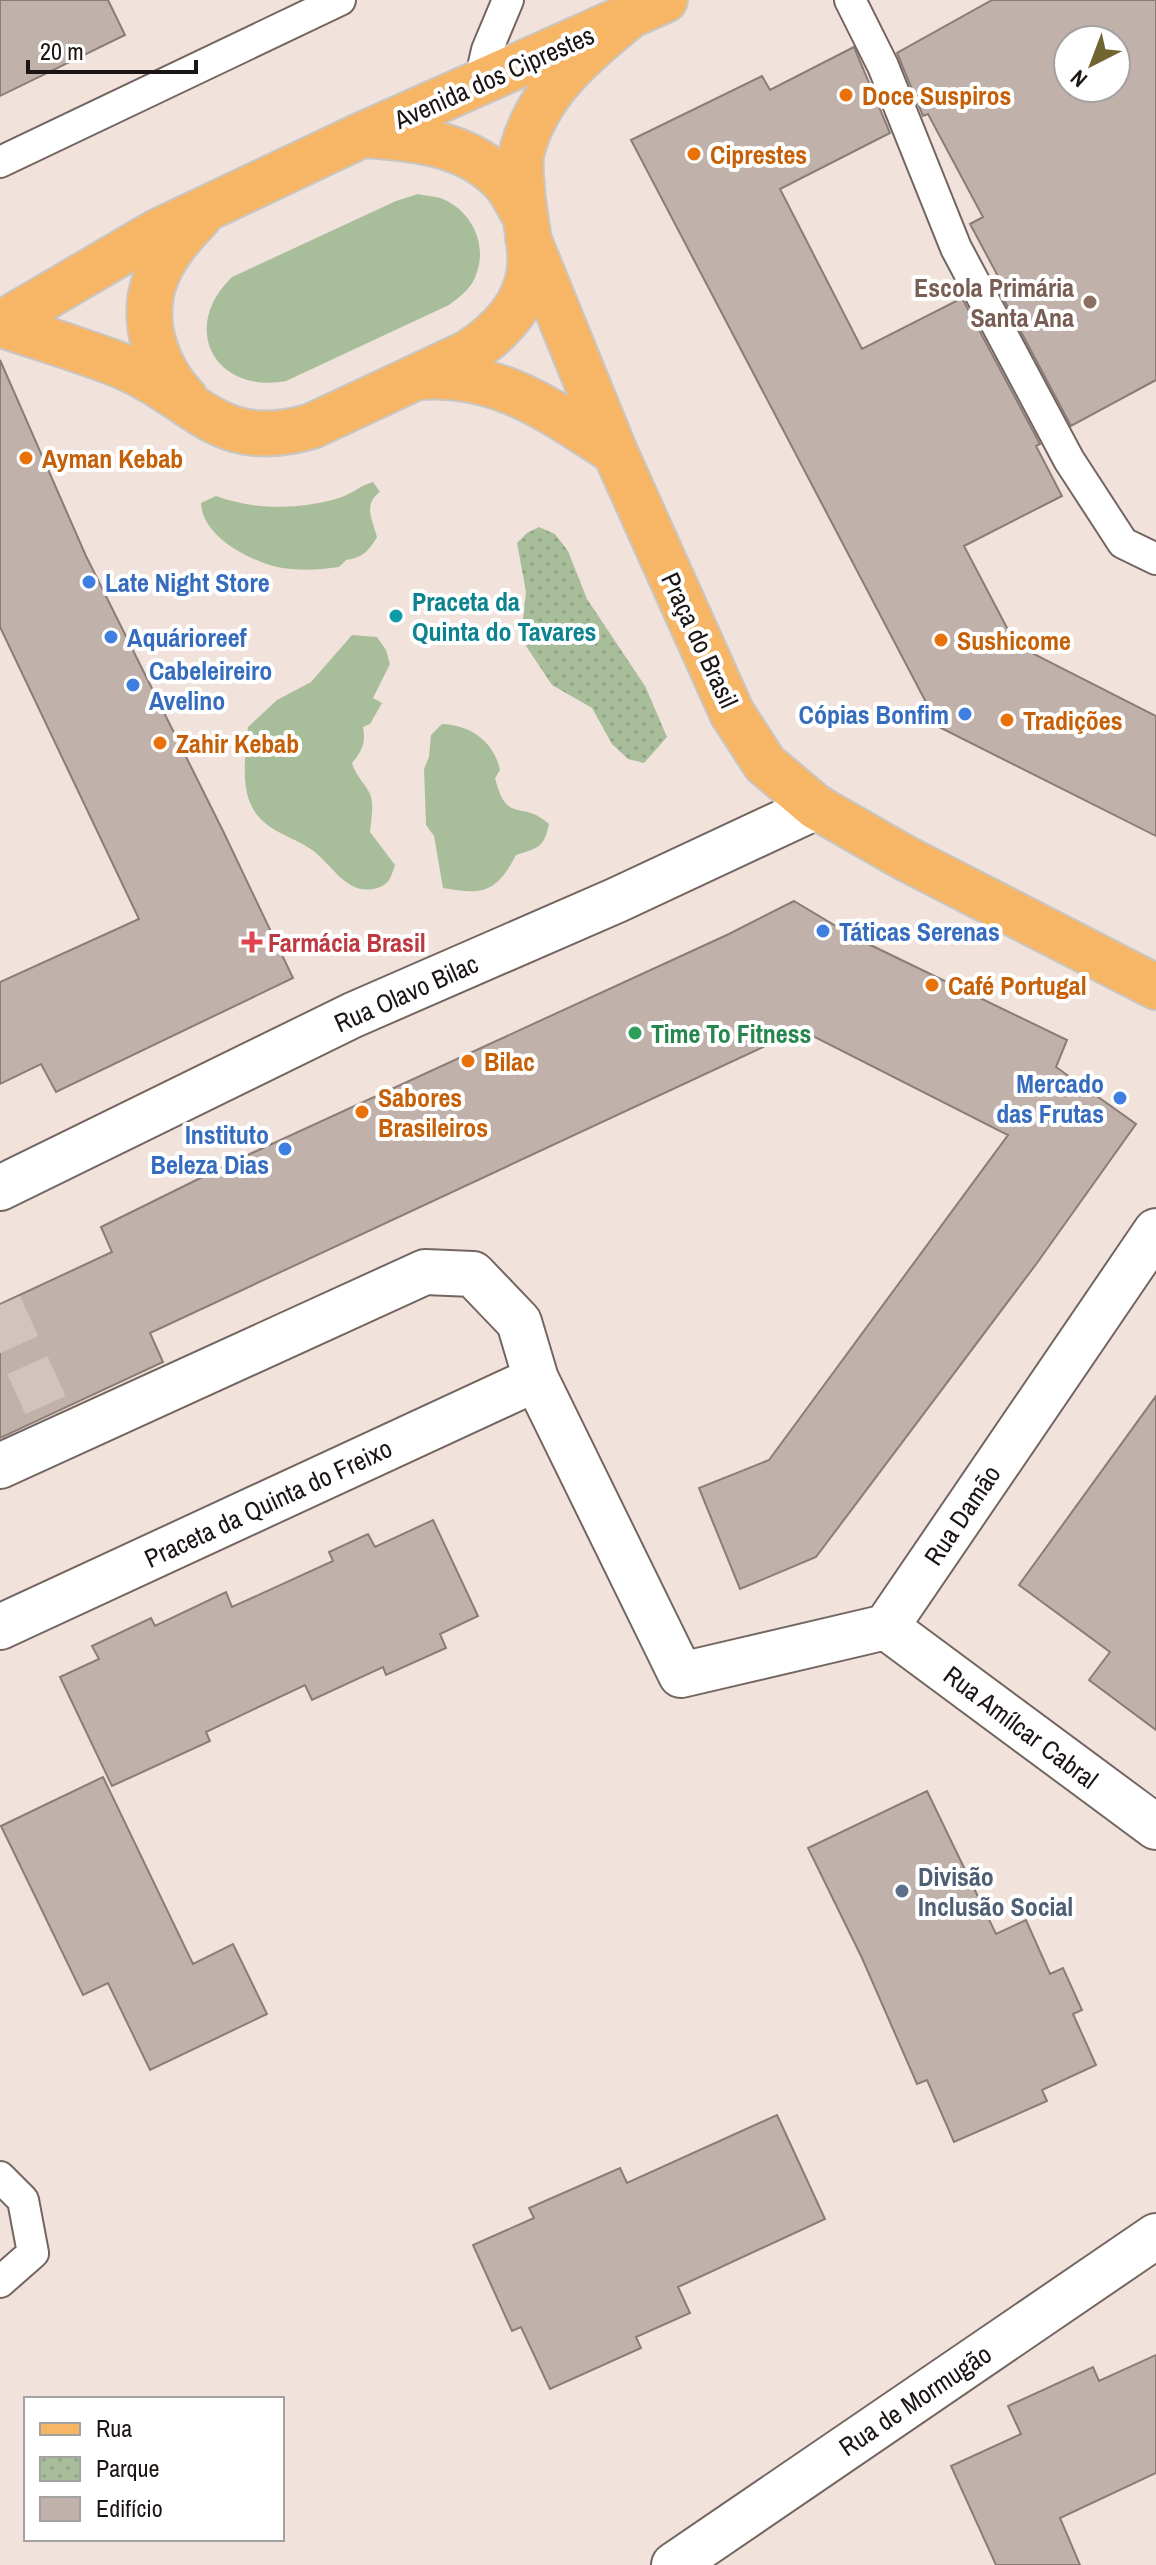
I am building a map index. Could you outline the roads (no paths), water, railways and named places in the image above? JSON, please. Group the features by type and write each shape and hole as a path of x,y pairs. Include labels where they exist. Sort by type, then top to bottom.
{"main road":[{"name":"Avenida dos Ciprestes","path":"626,19 581,56 553,86 533,119 521,154 530,267 523,294 510,318 491,338 468,353 312,426 289,433 253,434 223,426 124,367 0,324 134,244 207,208 480,81 665,0"},
{"name":"Avenida dos Ciprestes","path":"362,135 401,137 459,151 486,165 508,187 525,225"},
{"name":"Avenida dos Ciprestes","path":"198,411 177,389 159,362 152,338 150,311 153,284 166,258 207,208"},
{"name":"Praça do Brasil","path":"525,225 615,452 732,713 765,764 816,807 919,866 1156,987"},
{"path":"415,377 449,375 500,386 540,404 615,452"}],"street":[{"name":"Rua Olavo Bilac","path":"0,1188 353,1015 630,894 816,807"},
{"name":"Rua Damão","path":"886,1627 1156,1231"},
{"path":"0,1466 55,1426 425,1272 473,1274 519,1322 536,1379 681,1675 886,1627"},
{"name":"Praceta da Quinta do Freixo","path":"0,1627 536,1379"},
{"name":"Rua Amílcar Cabral","path":"886,1627 1156,1827"},
{"name":"Rua de Mormugão","path":"674,2565 1156,2236"}],"lane":[{"path":"0,162 340,0"},
{"path":"480,81 487,50 508,0"},
{"path":"850,0 883,66 956,248 1069,460 1123,543 1156,559"},
{"path":"0,2177 23,2200 33,2253 0,2282"}],"tunnel":[{"path":"0,1305 50,1415"}],"place":[{"name":"Doce Suspiros","path":"846,95"},
{"name":"Ciprestes","path":"694,154"},
{"name":"Escola Primária Santa Ana","path":"1090,302"},
{"name":"Ayman Kebab","path":"26,458"},
{"name":"Late Night Store","path":"89,582"},
{"name":"Praceta da Quinta do Tavares","path":"396,616"},
{"name":"Aquárioreef","path":"111,637"},
{"name":"Sushicome","path":"941,640"},
{"name":"Cabeleireiro Avelino","path":"133,685"},
{"name":"Cópias Bonfim","path":"965,714"},
{"name":"Tradições","path":"1007,720"},
{"name":"Zahir Kebab","path":"160,743"},
{"name":"Táticas Serenas","path":"823,931"},
{"name":"Farmácia Brasil","path":"252,942"},
{"name":"Café Portugal","path":"932,985"},
{"name":"Time To Fitness","path":"635,1033"},
{"name":"Bilac","path":"468,1061"},
{"name":"Mercado das Frutas","path":"1120,1098"},
{"name":"Sabores Brasileiros","path":"362,1112"},
{"name":"Instituto Beleza Dias","path":"285,1149"},
{"name":"Divisão Inclusão Social","path":"902,1891"}]}
